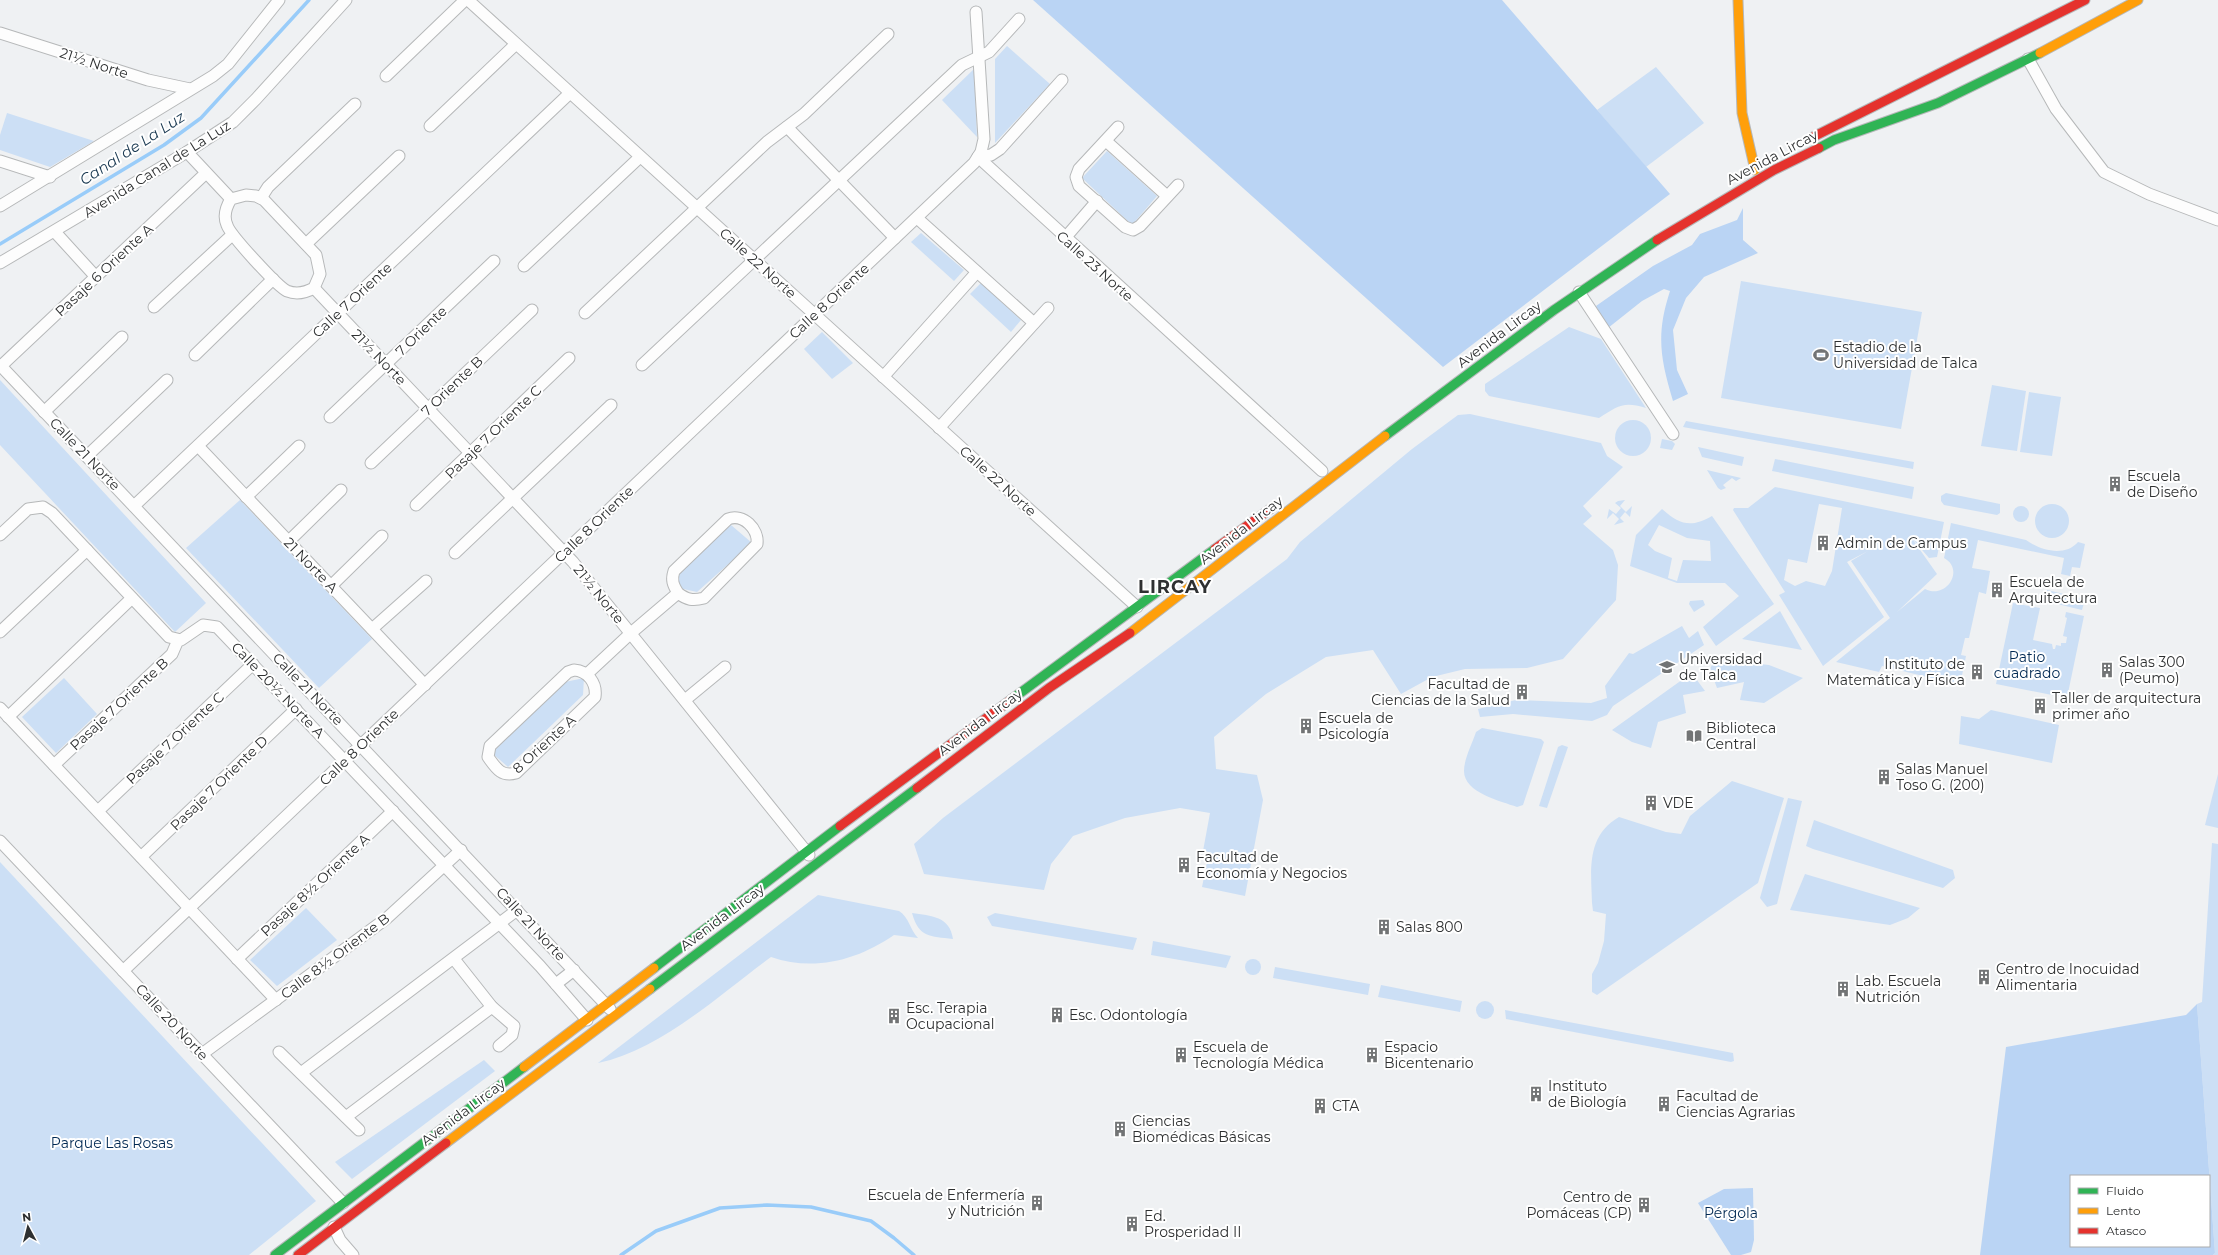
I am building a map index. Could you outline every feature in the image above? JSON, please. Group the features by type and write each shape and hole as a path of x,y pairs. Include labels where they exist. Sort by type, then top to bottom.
{"main road":[{"name":"Avenida Lircay","path":"1738,0 1742,113 1752,172 1775,158"},
{"name":"Avenida Lircay","path":"1802,144 2086,0"},
{"name":"Avenida Lircay","path":"298,1255 1049,688 1143,624 1332,476 1579,292 1679,226 1774,170 1834,140 1938,103 2028,59 2138,0"},
{"name":"Avenida Lircay","path":"275,1255 587,1020 806,851 1284,499"},
{"path":"1137,607 1143,624"}],"street":[{"path":"0,206 50,177 213,76 228,64 279,0"},
{"name":"Avenida Canal de La Luz","path":"0,263 55,232 218,133 245,111 346,0"},
{"path":"386,76 466,0"},
{"name":"Calle 22 Norte","path":"466,0 1137,607"},
{"path":"976,12 984,139 978,157"},
{"path":"642,365 840,182 962,65 989,52 1019,19"},
{"name":"21½ Norte","path":"0,32 148,80 190,90"},
{"path":"585,313 767,142 804,114 888,34"},
{"path":"430,126 516,44"},
{"path":"2028,59 2056,109 2104,172 2149,194 2218,220"},
{"name":"Calle 8 Oriente","path":"123,970 815,315 917,218 978,157 991,155 1000,149 1062,80"},
{"name":"Calle 7 Oriente","path":"134,506 570,93"},
{"path":"261,198 268,187 355,104"},
{"path":"787,127 895,238"},
{"path":"1118,127 1079,169 1076,177 1079,186 1127,229 1133,230 1140,226 1178,185"},
{"path":"1106,141 1168,196"},
{"path":"187,152 231,199"},
{"path":"306,244 399,156"},
{"path":"524,266 640,157"},
{"name":"Calle 23 Norte","path":"978,157 1322,471"},
{"path":"0,161 50,177"},
{"name":"Pasaje 6 Oriente A","path":"1,365 206,173"},
{"path":"246,195 261,198 306,244 316,255 320,267 319,279 314,288 303,293 292,292 282,288 232,235 225,217 231,199 246,195"},
{"path":"1065,238 1097,201"},
{"path":"917,218 1034,323"},
{"path":"55,232 96,277"},
{"path":"154,307 232,235"},
{"name":"7 Oriente","path":"330,417 494,261"},
{"path":"883,377 977,272"},
{"path":"195,355 273,278"},
{"name":"21½ Norte","path":"314,288 564,552 685,700 816,865"},
{"path":"1579,292 1673,434"},
{"path":"939,428 1048,308"},
{"name":"7 Oriente B","path":"371,463 532,310"},
{"path":"44,412 122,338"},
{"name":"Pasaje 7 Oriente C","path":"416,505 569,358"},
{"name":"Calle 21 Norte","path":"1,365 461,850 615,1015"},
{"path":"87,456 167,380"},
{"path":"455,553 611,405"},
{"name":"21 Norte A","path":"198,446 425,684"},
{"path":"246,497 299,446"},
{"path":"289,541 341,490"},
{"path":"0,534 28,509 43,507 52,513 169,637 178,640"},
{"path":"735,516 741,518 755,531 758,537 757,544 704,598 695,600 686,599 678,593 673,585 672,577 674,571 728,519 735,516"},
{"path":"331,586 382,536"},
{"path":"0,632 86,550"},
{"path":"372,630 426,581"},
{"path":"587,674 631,633 678,593"},
{"path":"8,717 132,598"},
{"name":"Calle 20½ Norte A","path":"178,640 187,637 199,626 208,624 221,630 345,760"},
{"name":"Pasaje 7 Oriente B","path":"54,765 172,654 178,640"},
{"name":"Pasaje 7 Oriente C","path":"98,811 253,664"},
{"path":"685,700 725,667"},
{"name":"8 Oriente A","path":"580,670 587,674 594,684 595,697 516,773 507,775 500,772 488,757 490,746 568,672 580,670"},
{"path":"0,708 276,1000"},
{"name":"Pasaje 7 Oriente D","path":"141,857 296,709"},
{"name":"Calle 21 Norte","path":"345,760 556,984 587,1020"},
{"name":"Pasaje 8½ Oriente A","path":"237,959 393,811"},
{"name":"Calle 20 Norte","path":"0,841 343,1203"},
{"name":"Calle 8½ Oriente B","path":"202,1054 391,914 461,850"},
{"path":"301,1073 517,910"},
{"path":"454,959 492,1007 512,1022 515,1030 512,1035 500,1046"},
{"path":"556,984 574,970"},
{"path":"346,1117 492,1007"},
{"path":"279,1052 359,1130"},
{"path":"334,1228 340,1240 353,1255"}],"green space":[{"path":"1033,0 1502,0 1670,194 1443,367"},
{"path":"1007,46 1050,84 995,143 995,59"},
{"path":"1656,67 1704,123 1646,167 1597,110"},
{"path":"974,69 977,137 942,100"},
{"path":"7,113 94,141 50,167 0,150 0,135"},
{"path":"1107,151 1157,196 1132,225 1082,178"},
{"path":"1743,208 1743,240 1758,253 1704,277 1686,298 1673,330 1677,370 1688,394 1673,401 1665,372 1661,346 1663,320 1670,291 1664,289 1642,301 1608,328 1596,306 1653,266 1692,245 1700,234 1737,220"},
{"path":"921,233 964,270 954,281 911,242"},
{"name":"Estadio de la Universidad de Talca","path":"1741,281 1922,312 1901,429 1721,398"},
{"path":"981,283 1021,320 1011,332 970,294"},
{"path":"1569,327 1601,339 1646,408 1632,405 1621,406 1611,410 1599,418 1489,396 1485,391 1485,384"},
{"path":"822,332 853,363 832,379 804,349"},
{"path":"0,380 206,603 175,632 0,445"},
{"path":"1992,385 2026,391 2017,451 1981,446"},
{"path":"2029,392 2061,397 2052,456 2020,452"},
{"path":"1470,414 1601,443 1607,456 1623,467 1583,506 1592,516 1583,524 1613,550 1618,565 1616,600 1563,659 1527,668 1465,669 1432,677 1401,694 1373,650 1326,657 1266,694 1214,737 1216,769 1257,775 1263,800 1245,896 1202,887 1209,852 1203,851 1210,813 1180,808 1125,818 1073,836 1051,864 1044,890 924,874 914,844 943,818 1287,559 1300,542 1412,449 1458,415"},
{"path":"1633,420 1646,425 1651,438 1646,451 1633,456 1620,451 1615,438 1620,425"},
{"path":"1686,421 1914,462 1913,469 1683,427"},
{"path":"1662,439 1672,441 1675,444 1672,450 1660,448"},
{"path":"1698,447 1744,457 1742,466 1702,457"},
{"path":"1775,459 1914,487 1912,499 1772,471"},
{"path":"1707,470 1741,478 1736,481 1732,478 1723,485 1726,488 1721,490 1718,488"},
{"path":"1775,487 1944,522 1937,557 1929,558 1911,537 1937,574 1897,612 1925,589 1933,591 1940,590 1951,582 1953,569 1950,563 1944,558 1951,523 2026,540 2039,547 2053,551 2066,550 2073,547 2078,542 2085,544 2080,568 2072,567 2070,576 2061,574 2064,558 1978,540 1972,568 1990,571 1986,594 1979,592 1969,638 1965,638 1961,655 1966,656 1960,685 1882,666 1879,672 1836,662 1890,618 1851,561 1868,551 1847,562 1884,617 1823,666 1779,595 1785,592 1733,510 1734,508 1748,508","holes":["1819,504 1842,508 1832,571 1825,586 1806,581 1795,586 1784,580 1788,559 1807,563"]},
{"path":"1946,493 2000,504 2000,513 1997,515 1944,505 1941,501 1941,496"},
{"path":"240,500 372,639 319,688 186,548"},
{"path":"1625,500 1620,506 1626,512 1632,506 1630,517 1625,512 1620,518 1624,522 1614,525 1619,519 1613,513 1607,519 1609,509 1616,514 1621,508 1615,503"},
{"path":"2049,504 2055,504 2064,509 2068,515 2068,527 2064,533 2055,538 2049,538 2040,533 2035,524 2035,518 2040,509"},
{"path":"2021,506 2028,511 2029,514 2024,521 2021,522 2014,517 2013,514 2018,507"},
{"path":"1662,509 1674,519 1686,523 1698,522 1712,516 1774,604 1716,646 1703,627 1739,596 1725,583 1677,583 1630,566 1636,535","holes":["1659,525 1687,538 1710,541 1711,561 1683,560 1677,581 1668,578 1672,558 1655,551 1648,545"]},
{"path":"731,525 752,543 697,592 679,588 679,571"},
{"path":"2047,590 2085,599 2082,610 2045,601"},
{"path":"1703,600 1705,605 1694,612 1689,604 1690,601"},
{"name":"Patio cuadrado","path":"2013,603 2040,608 2033,640 2052,644 2053,649 2055,649 2056,645 2061,646 2061,643 2066,643 2067,637 2063,636 2067,618 2065,617 2066,612 2084,616 2067,698 1996,684"},
{"path":"1780,611 1802,650 1742,639"},
{"path":"1682,626 1689,638 1698,631 1704,645 1613,706 1607,715 1592,721 1513,714 1480,717 1478,709 1516,700 1591,703 1607,698 1605,686 1629,653 1633,654"},
{"path":"1715,659 1769,665 1803,678 1764,703 1740,700 1744,682 1717,688 1710,669"},
{"path":"1694,676 1705,691 1683,695 1686,713 1658,722 1651,748 1632,742 1612,730 1686,677"},
{"path":"64,678 97,714 56,753 22,717"},
{"path":"584,678 583,695 508,767 492,753 565,682"},
{"path":"1991,710 2059,725 2052,763 1959,744 1961,716 1979,719"},
{"path":"1482,728 1541,739 1544,742 1523,805 1517,807 1484,795 1470,785 1466,779 1464,766 1476,732"},
{"path":"1562,745 1568,747 1547,808 1539,806 1558,747"},
{"path":"2218,774 2218,828 2205,825"},
{"path":"1732,781 1784,798 1758,883 1597,995 1592,992 1592,974 1598,963 1604,941 1606,914 1593,911 1592,903 1591,866 1596,844 1601,834 1608,825 1619,817 1666,832 1681,834 1690,816"},
{"path":"1788,798 1802,801 1777,904 1767,907 1760,898"},
{"path":"1814,820 1953,870 1955,878 1943,888 1813,849 1806,846"},
{"path":"2212,843 2218,844 2218,1255 2213,1255 2215,1253 2197,1004 2202,1002"},
{"name":"Parque Las Rosas","path":"0,862 316,1201 249,1255 0,1255"},
{"path":"1805,874 1920,908 1908,918 1890,925 1790,910"},
{"path":"818,895 899,911 905,917 918,938 894,935 866,951 835,961 803,963 771,957 667,1034 621,1056 598,1063"},
{"path":"306,908 337,940 277,986 250,960"},
{"path":"912,913 933,916 944,921 951,931 953,939 926,934 918,927"},
{"path":"995,913 1137,938 1133,950 992,926 987,917"},
{"path":"1153,941 1231,956 1226,968 1151,955"},
{"path":"1250,959 1256,959 1261,964 1259,973 1256,975 1250,975 1245,970 1245,964"},
{"path":"1275,967 1370,984 1368,995 1273,978"},
{"path":"1381,985 1462,1001 1460,1012 1378,997"},
{"path":"1485,1001 1491,1004 1494,1010 1491,1016 1485,1019 1479,1016 1476,1010 1479,1004"},
{"path":"2197,1004 2209,1175 2070,1175 2070,1247 2210,1247 2210,1184 2215,1253 2213,1255 1980,1255 2006,1047 2186,1015"},
{"path":"1505,1010 1733,1053 1734,1061 1731,1062 1506,1019"},
{"path":"484,1060 495,1071 352,1179 335,1162"},
{"name":"Pérgola","path":"1753,1188 1754,1240 1751,1252 1741,1255 1731,1255 1698,1203 1724,1189"}],"waterway":[{"name":"Canal de La Luz","path":"0,244 164,145 201,118 309,0"},
{"path":"621,1255 656,1231 720,1208 767,1205 811,1207 871,1221 914,1255"}],"traffic: fast":[{"path":"1819,148 1834,140 1938,103 2040,53"},
{"path":"1385,436 1554,310 1657,240"},
{"path":"1012,699 1215,549"},
{"path":"650,989 917,788"},
{"path":"654,968 840,826"},
{"path":"275,1255 524,1067"}],"traffic: slow":[{"path":"1738,0 1742,113 1755,170"},
{"path":"2040,53 2138,0"},
{"path":"1130,633 1385,436"},
{"path":"524,1067 654,968"},
{"path":"446,1143 650,989"}],"traffic: jam":[{"path":"1811,138 2085,0"},
{"path":"1657,240 1774,170 1819,148"},
{"path":"1215,549 1273,507"},
{"path":"917,788 1049,688 1130,633"},
{"path":"840,826 1012,699"},
{"path":"298,1255 446,1143"}],"place":[{"name":"Estadio de la Universidad de Talca","path":"1821,355"},
{"name":"Escuela de Diseño","path":"2115,484"},
{"name":"Admin de Campus","path":"1823,543"},
{"name":"Escuela de Arquitectura","path":"1997,590"},
{"name":"Universidad de Talca","path":"1667,667"},
{"name":"Salas 300 (Peumo)","path":"2107,670"},
{"name":"Instituto de Matemática y Física","path":"1977,672"},
{"name":"Facultad de Ciencias de la Salud","path":"1522,692"},
{"name":"Taller de arquitectura primer año","path":"2040,706"},
{"name":"Escuela de Psicología","path":"1306,726"},
{"name":"Biblioteca Central","path":"1694,736"},
{"name":"Salas Manuel Toso G. (200)","path":"1884,777"},
{"name":"VDE","path":"1651,803"},
{"name":"Facultad de Economía y Negocios","path":"1184,865"},
{"name":"Salas 800","path":"1384,927"},
{"name":"Centro de Inocuidad Alimentaria","path":"1984,977"},
{"name":"Lab. Escuela Nutrición","path":"1843,989"},
{"name":"Esc. Odontología","path":"1057,1015"},
{"name":"Esc. Terapia Ocupacional","path":"894,1016"},
{"name":"Escuela de Tecnología Médica","path":"1181,1055"},
{"name":"Espacio Bicentenario","path":"1372,1055"},
{"name":"Instituto de Biología","path":"1536,1094"},
{"name":"Facultad de Ciencias Agrarias","path":"1664,1104"},
{"name":"CTA","path":"1320,1106"},
{"name":"Ciencias Biomédicas Básicas","path":"1120,1129"},
{"name":"Escuela de Enfermería y Nutrición","path":"1037,1203"},
{"name":"Centro de Pomáceas (CP)","path":"1644,1205"},
{"name":"Ed. Prosperidad II","path":"1132,1224"}],"district":[{"name":"LIRCAY","path":"1175,587"}]}
